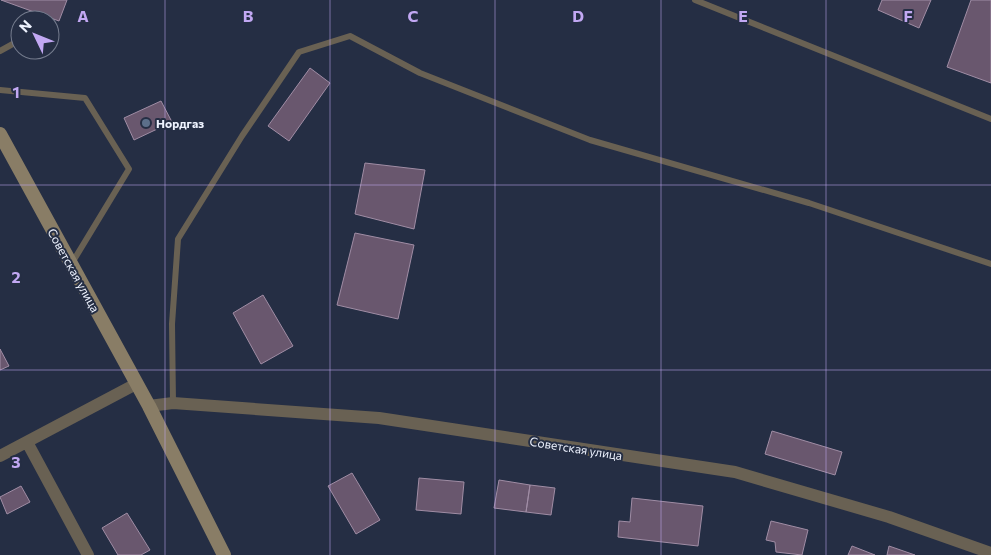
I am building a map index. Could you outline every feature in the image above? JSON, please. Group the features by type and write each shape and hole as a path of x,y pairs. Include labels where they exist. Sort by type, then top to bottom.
{"main road":[{"name":"Советская улица","path":"0,134 149,406 224,555"}],"street":[{"path":"0,456 136,384"},
{"name":"Советская улица","path":"149,406 173,403 379,418 735,472 889,517 991,553"},
{"path":"27,442 88,555"}],"lane":[{"path":"695,0 991,119"},
{"path":"173,403 172,324 178,239 242,136 299,52 350,36 420,73 590,140 809,203 991,264"},
{"path":"0,90 85,98 129,169 71,264"}],"building":[{"path":"1,0 67,0 60,18 60,10 29,10"},
{"path":"882,0 931,0 919,28 878,10"},
{"path":"971,0 991,0 991,83 947,67"},
{"path":"310,68 330,83 289,141 268,126"},
{"path":"161,101 172,122 134,140 124,118"},
{"path":"365,163 425,170 414,229 355,214"},
{"path":"355,233 414,245 398,319 337,305"},
{"path":"263,295 293,346 261,364 233,313"},
{"path":"0,349 9,366 0,370"},
{"path":"772,431 842,452 835,475 765,454"},
{"path":"352,473 380,520 356,534 328,486"},
{"path":"419,478 464,482 461,514 416,510"},
{"path":"499,480 530,485 526,512 494,508"},
{"path":"530,485 555,488 551,515 526,512"},
{"path":"21,486 30,502 7,514 0,497"},
{"path":"632,498 703,506 698,546 618,537 619,521 630,522"},
{"path":"127,513 150,550 141,555 118,555 102,528"},
{"path":"771,521 808,530 802,555 776,552 775,542 766,540"},
{"path":"852,546 875,555 848,555"},
{"path":"889,546 915,555 887,555"}],"place":[{"name":"Нордгаз","path":"146,123"}]}
